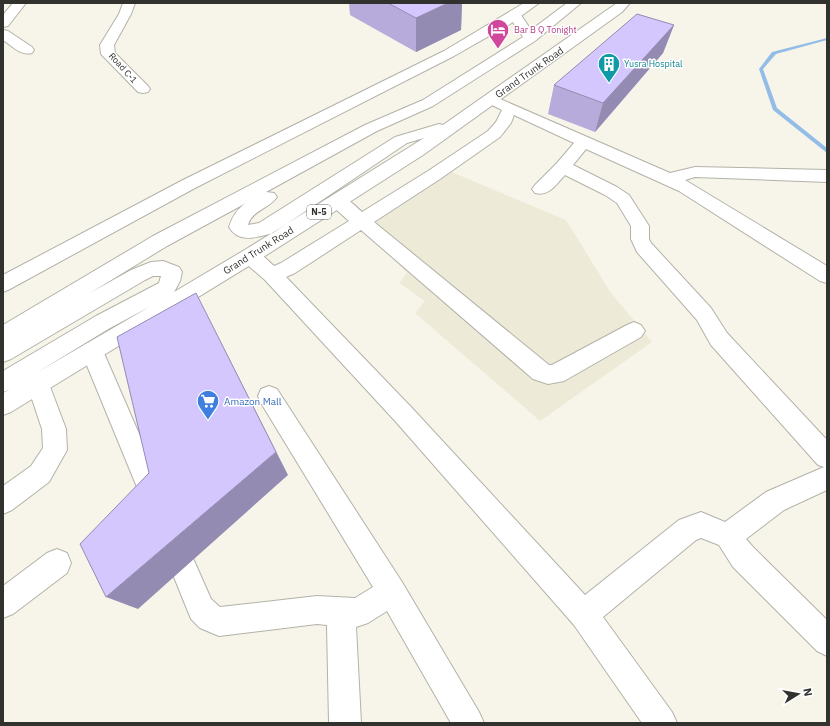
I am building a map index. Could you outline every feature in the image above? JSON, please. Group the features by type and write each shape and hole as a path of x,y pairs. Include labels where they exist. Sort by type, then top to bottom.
{"main road":[{"path":"3,23 20,3"},
{"name":"Road C-1","path":"129,3 125,14 107,45 108,54 143,89"},
{"path":"3,284 198,179 422,68 533,3"},
{"path":"455,124 401,140 266,228 247,233 238,227 245,212 252,207 281,188 339,157 428,103 530,38 575,3"},
{"name":"Grand Trunk Road","path":"3,405 250,256 417,151 624,5"},
{"path":"514,15 530,38"},
{"path":"3,34 27,50"},
{"path":"491,99 685,187 827,276"},
{"path":"3,336 160,241 371,128 428,103"},
{"path":"272,275 288,268 361,222 494,134 503,123 510,108"},
{"path":"541,189 563,167 584,141"},
{"path":"563,167 611,191 623,199 640,226 640,239 644,247 704,314 719,339 827,457"},
{"path":"669,179 695,172 827,176"},
{"path":"337,201 541,372 548,375 556,374 634,332"},
{"path":"250,256 272,275 404,416 584,615 662,723"},
{"path":"3,353 152,268 167,269 172,272 170,281 166,288 103,322 3,382"},
{"path":"92,351 201,609 210,618 219,622 318,610 358,613 392,592"},
{"path":"3,501 40,474 55,450 54,429 38,384"},
{"path":"269,396 392,592 468,723"},
{"path":"728,536 775,501 827,478"},
{"path":"584,615 688,529 701,525 728,536 743,557 827,641"},
{"path":"3,604 56,563"},
{"path":"341,612 345,723"}],"shaded area":[{"path":"449,171 566,220 611,293 652,342 540,421 415,313 425,301 399,283 407,273 360,225"}],"building":[{"path":"388,3 448,3 416,18"},
{"path":"637,14 674,25 603,103 554,85"},
{"name":"Amazon Mall","path":"196,293 276,452 106,597 80,544 149,473 117,337"}],"waterway":[{"path":"827,39 774,53 761,69 775,109 827,151"}],"place":[{"name":"Bar B Q Tonight","path":"498,50"},
{"name":"Yusra Hospital","path":"609,84"},
{"name":"Amazon Mall","path":"208,420"}]}
